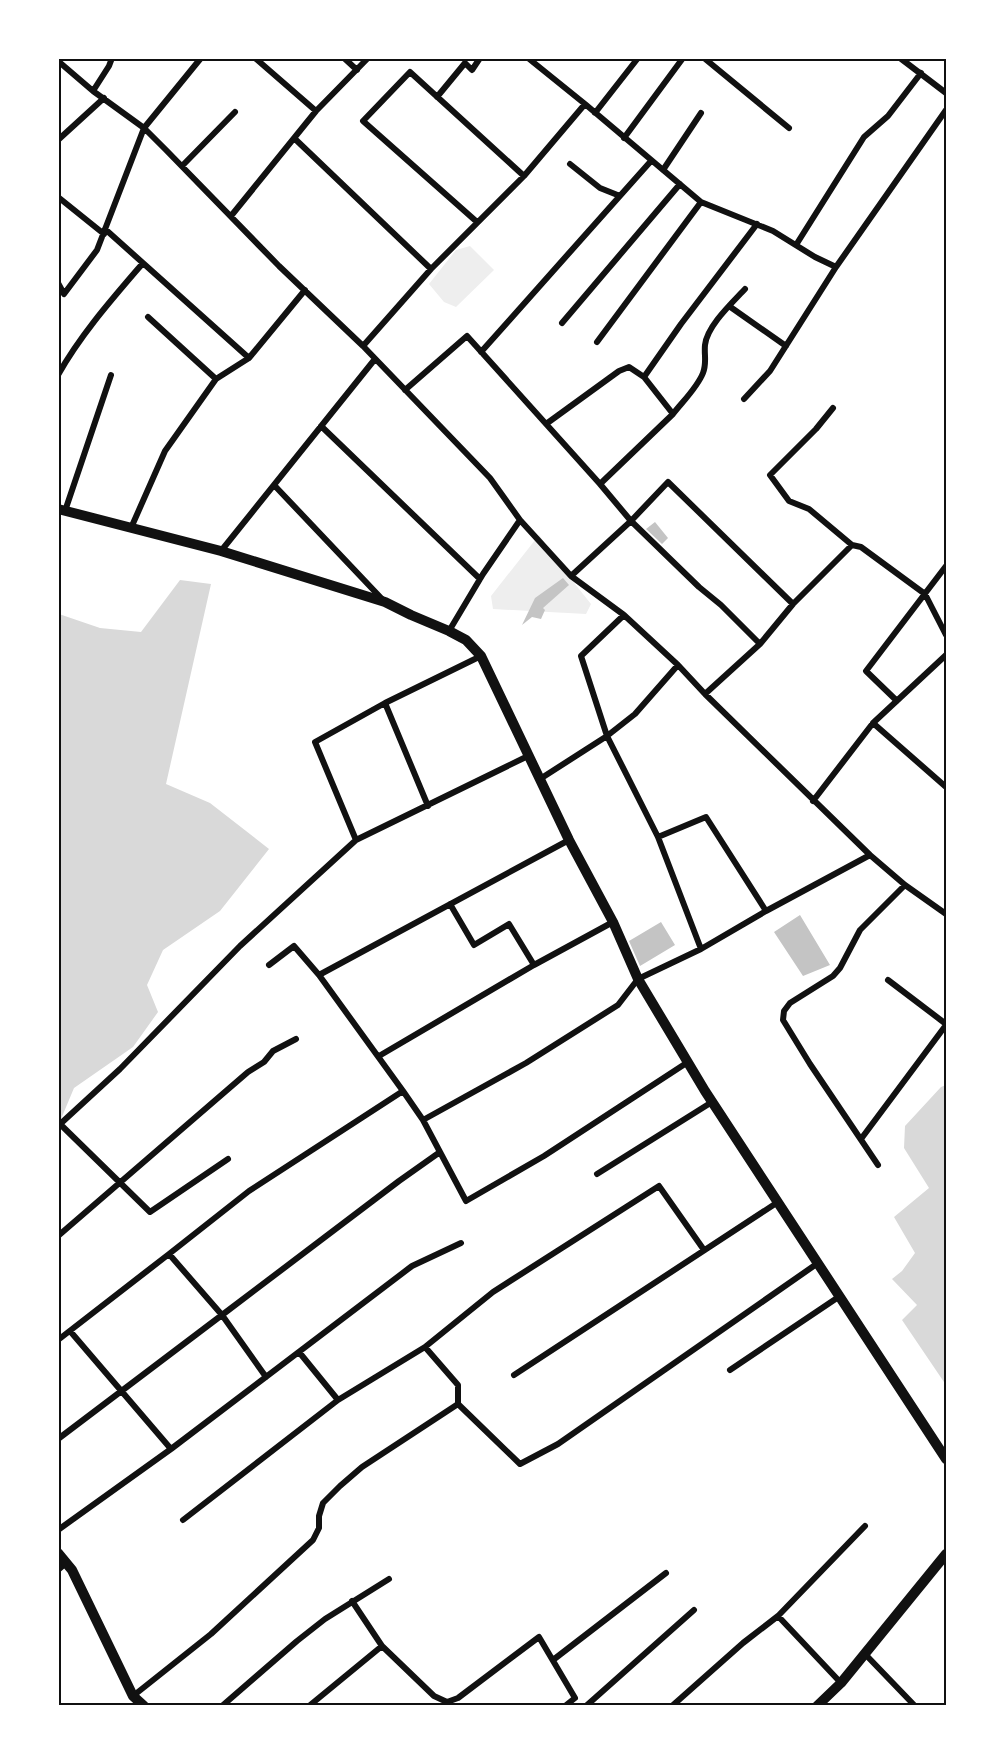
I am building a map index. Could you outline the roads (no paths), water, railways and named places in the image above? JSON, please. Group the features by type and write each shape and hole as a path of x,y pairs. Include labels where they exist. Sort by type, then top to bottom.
{"street":[{"path":"93,91 110,66 112,58"},
{"path":"58,283 64,294 97,250 144,128 201,58"},
{"path":"255,58 316,111"},
{"path":"344,58 357,70"},
{"path":"231,216 316,111 368,58"},
{"path":"437,97 465,63 472,70 480,58"},
{"path":"596,113 638,58"},
{"path":"624,138 683,58"},
{"path":"704,58 789,128"},
{"path":"900,58 946,93"},
{"path":"531,60 701,201 773,231 836,267"},
{"path":"58,61 93,91 144,128 363,346 490,478 519,520 571,576 624,615 678,665 870,855 905,885 946,914"},
{"path":"477,222 363,121 410,72 524,176"},
{"path":"796,245 864,137 888,116 921,73"},
{"path":"58,140 104,98"},
{"path":"363,346 431,269 524,176 585,104"},
{"path":"744,399 770,371 836,267 946,110"},
{"path":"182,166 235,112"},
{"path":"663,170 701,113"},
{"path":"294,138 431,269"},
{"path":"481,352 651,161"},
{"path":"570,164 600,188 620,196"},
{"path":"562,323 680,184"},
{"path":"58,197 143,263 249,358"},
{"path":"597,342 701,201"},
{"path":"644,377 681,324 758,224"},
{"path":"58,375 107,305 143,263"},
{"path":"600,484 673,414 703,374 706,365 705,344 711,330 745,289"},
{"path":"131,528 165,451 216,379 249,358 305,290"},
{"path":"729,306 786,346"},
{"path":"148,316 216,379"},
{"path":"405,390 467,336 631,521 699,587 722,605 760,644"},
{"path":"221,551 375,359"},
{"path":"546,424 619,371 629,368 644,377 673,414"},
{"path":"111,375 62,510 221,551 385,602 466,640 481,656 569,840 613,922 638,979 712,1102 946,1459"},
{"path":"833,408 816,429 770,475 789,501 809,509 852,544 861,547 925,594 946,635"},
{"path":"321,426 480,579"},
{"path":"571,576 631,521 668,482 793,604"},
{"path":"274,485 385,602"},
{"path":"449,631 519,520"},
{"path":"705,694 760,644 793,604 852,544"},
{"path":"897,701 866,671 946,566"},
{"path":"624,615 580,656 607,736 658,837 701,949"},
{"path":"813,801 873,723 946,655"},
{"path":"356,840 315,742 385,703 481,656"},
{"path":"540,779 607,736 635,714 678,665"},
{"path":"385,703 428,806"},
{"path":"873,723 946,787"},
{"path":"228,1159 150,1212 59,1125 120,1069 240,946 356,840 528,756"},
{"path":"658,837 706,817 766,911"},
{"path":"319,975 569,840"},
{"path":"423,1120 526,1064 618,1005 638,979 701,949 870,855"},
{"path":"878,1165 783,1020 784,1011 790,1003 832,976 844,961 860,930 905,885"},
{"path":"450,904 474,945 509,924 534,965"},
{"path":"379,1056 534,965 613,922"},
{"path":"269,965 294,946 319,975 423,1120 466,1201 544,1156 688,1062"},
{"path":"861,1139 946,1025 888,980"},
{"path":"58,1236 248,1072 264,1062 273,1051 296,1039"},
{"path":"58,1340 249,1191 404,1091"},
{"path":"597,1174 712,1102"},
{"path":"58,1439 440,1152"},
{"path":"183,1520 338,1400 425,1347 493,1292 659,1186 704,1250"},
{"path":"514,1375 778,1202"},
{"path":"58,1530 171,1449 412,1266 461,1243"},
{"path":"169,1254 222,1315 266,1377"},
{"path":"425,1347 458,1385 458,1404 520,1464 558,1444 818,1263"},
{"path":"730,1370 840,1296"},
{"path":"70,1331 171,1449"},
{"path":"299,1352 338,1400"},
{"path":"133,1696 211,1634 313,1540 319,1528 319,1516 323,1503 340,1486 362,1467 458,1404"},
{"path":"672,1706 743,1643 778,1616 865,1526"},
{"path":"58,1553 62,1567 72,1570 133,1696 144,1706"},
{"path":"818,1705 841,1683 946,1554"},
{"path":"553,1660 666,1574"},
{"path":"222,1706 325,1619 389,1579"},
{"path":"352,1602 382,1646 434,1696 447,1702 458,1698 539,1637 580,1706"},
{"path":"586,1706 694,1610"},
{"path":"778,1616 841,1683"},
{"path":"309,1706 382,1646"},
{"path":"865,1654 915,1706"},
{"path":"565,1706 575,1698"}]}
